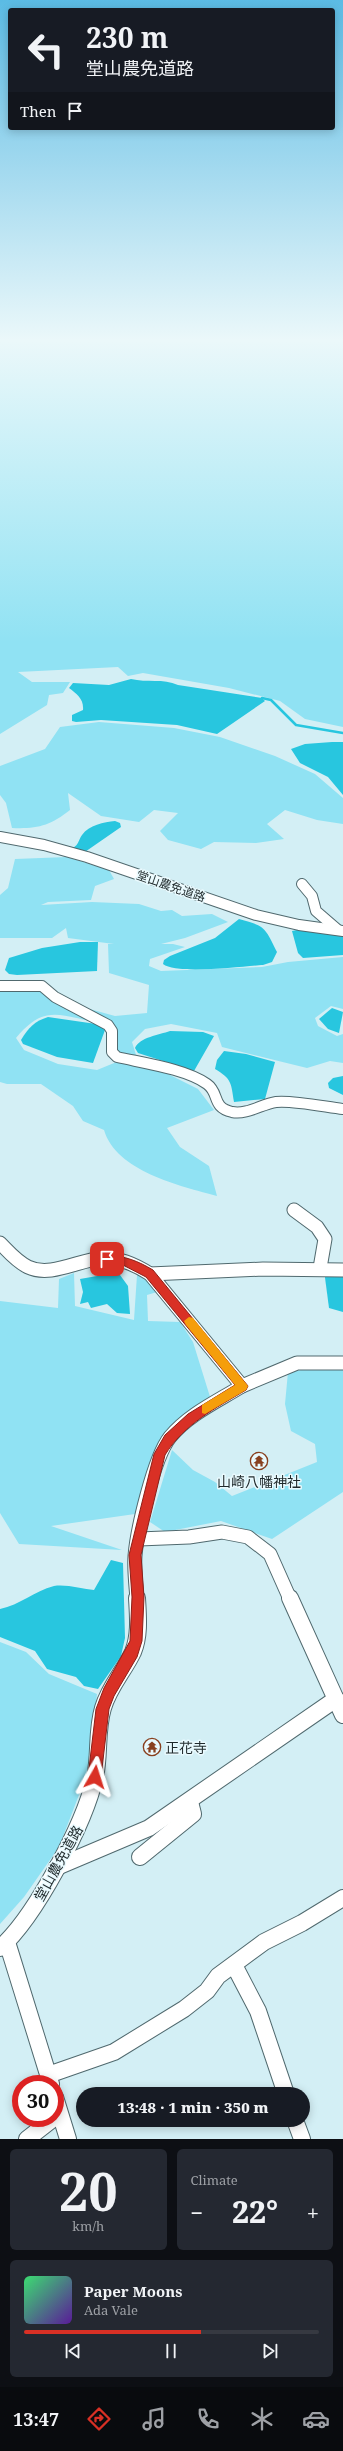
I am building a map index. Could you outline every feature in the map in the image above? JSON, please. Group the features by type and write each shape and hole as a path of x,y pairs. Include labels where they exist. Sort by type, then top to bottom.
{"street":[{"name":"堂山農免道路","path":"0,837 24,840 72,851 269,919 289,924 340,931"},
{"path":"302,884 312,896 316,910 340,931"},
{"path":"0,986 42,986 55,998 108,1025 112,1031 112,1052 117,1057 170,1069 207,1084 213,1090 216,1101 221,1108 233,1112 247,1111 277,1102 343,1109"},
{"path":"294,1210 317,1227 325,1239 320,1268"},
{"path":"0,1243 14,1261 36,1270 59,1270 107,1259 121,1260 137,1266 150,1274 242,1386"},
{"path":"150,1274 263,1270 289,1271 320,1268 343,1270"},
{"name":"堂山農免道路","path":"4,1945 26,1919 77,1832 95,1777 103,1709 108,1692 132,1653 136,1641 138,1597 135,1555 160,1454 169,1438 192,1418 242,1386 297,1363 343,1363"},
{"path":"139,1539 189,1537 222,1532 248,1537 270,1554 343,1715"},
{"path":"57,1867 149,1828 190,1802 336,1699"},
{"path":"140,1857 193,1814 190,1802"},
{"path":"61,2075 114,2052 184,2009 207,1991 218,1976 234,1966 264,1942 302,1923 343,1898"},
{"path":"4,1945 48,2075"},
{"path":"234,1966 258,2011 284,2087"},
{"path":"27,2139 43,2127"},
{"path":"62,2127 68,2139"},
{"path":"298,2127 302,2139"}],"shaded area":[{"path":"0,442 343,442 343,727 305,719 280,701 229,688 143,673 128,676 118,667 18,672 32,682 70,682 63,693 49,695 47,705 0,734"},
{"path":"131,679 161,681 262,698 265,701 217,734 177,725 101,720 72,721 72,715 83,710 81,700 69,688 73,683 109,685"},
{"path":"99,722 174,728 220,737 275,756 315,774 343,798 343,824 317,820 285,810 267,824 284,839 256,843 214,842 201,849 168,840 160,831 178,813 154,810 139,822 101,816 68,793 70,810 56,820 36,827 12,828 6,803 0,795 0,766 45,749 60,727"},
{"path":"343,742 343,795 328,777 300,763 291,749 305,744"},
{"path":"115,821 120,823 121,827 82,854 73,848 82,835 93,826"},
{"path":"67,857 109,870 114,879 95,886 91,900 48,902 41,905 92,902 139,904 161,911 172,910 182,916 212,914 228,922 185,938 161,944 173,944 185,947 150,959 149,966 161,971 262,967 288,962 343,957 343,1009 331,1006 315,1018 318,1026 337,1036 343,1034 343,1063 330,1061 307,1068 222,1047 217,1033 171,1024 145,1029 132,1042 137,1058 118,1052 113,1027 75,1005 115,1016 147,1013 149,985 109,973 108,944 114,944 68,938 66,928 52,938 0,938 0,895 8,888 15,859"},
{"path":"239,919 260,926 264,929 277,952 272,962 263,965 196,969 182,969 163,964 164,960 170,956 215,938"},
{"path":"297,930 343,936 343,955 303,958 298,953 292,931"},
{"path":"80,942 98,942 97,971 17,975 9,974 5,970 9,958 42,948"},
{"path":"41,989 100,1023 63,1015 45,1016 26,1027 16,1038 24,1050 58,1064 97,1070 119,1061 168,1074 198,1089 214,1110 167,1128 180,1147 209,1166 217,1196 168,1182 135,1166 122,1156 111,1144 104,1130 83,1121 73,1106 41,1084 7,1084 0,1082 0,991"},
{"path":"332,1008 343,1012 339,1033 328,1029 319,1019"},
{"path":"48,1017 103,1025 105,1030 93,1063 57,1057 23,1044 21,1040 26,1032 36,1023"},
{"path":"170,1031 203,1032 214,1036 194,1071 138,1053 135,1048 137,1044 145,1039"},
{"path":"224,1051 246,1054 275,1062 265,1099 234,1102 230,1082 225,1076 215,1069 217,1060"},
{"path":"343,1076 343,1095 329,1088 328,1083 333,1078"},
{"path":"324,1270 343,1272 343,1312 329,1308"},
{"path":"74,1273 75,1306 134,1320 137,1275 148,1280 157,1292 147,1295 148,1321 180,1322 193,1342 211,1400 174,1426 142,1513 51,1526 122,1550 19,1544 0,1513 0,1301 58,1308 59,1279"},
{"path":"114,1273 120,1275 128,1286 130,1314 117,1313 107,1304 91,1308 88,1302 80,1304 83,1292 80,1279"},
{"path":"321,1367 343,1369 343,1492 272,1539 221,1521 165,1532 150,1522 172,1450 193,1470 215,1482 232,1496 317,1462 315,1444 291,1431 285,1404 288,1372"},
{"path":"111,1560 123,1563 125,1638 121,1656 98,1689 84,1686 76,1677 47,1669 35,1651 0,1637 0,1609 54,1586 69,1586 94,1590"},
{"path":"0,1642 26,1652 49,1674 97,1694 87,1774 59,1847 24,1897 0,1924"}],"waterway":[{"path":"262,698 271,700 296,725 343,733"}],"slow traffic":[{"path":"189,1321 242,1386 205,1409"}],"place":[{"name":"山崎八幡神社","path":"259,1461"},
{"name":"正花寺","path":"152,1747"}],"route":[{"path":"95,1777 103,1709 108,1692 132,1653 136,1641 138,1597 135,1555 149,1490 160,1454 169,1438 192,1418 242,1386 150,1274 137,1266 121,1260 107,1259"}]}
